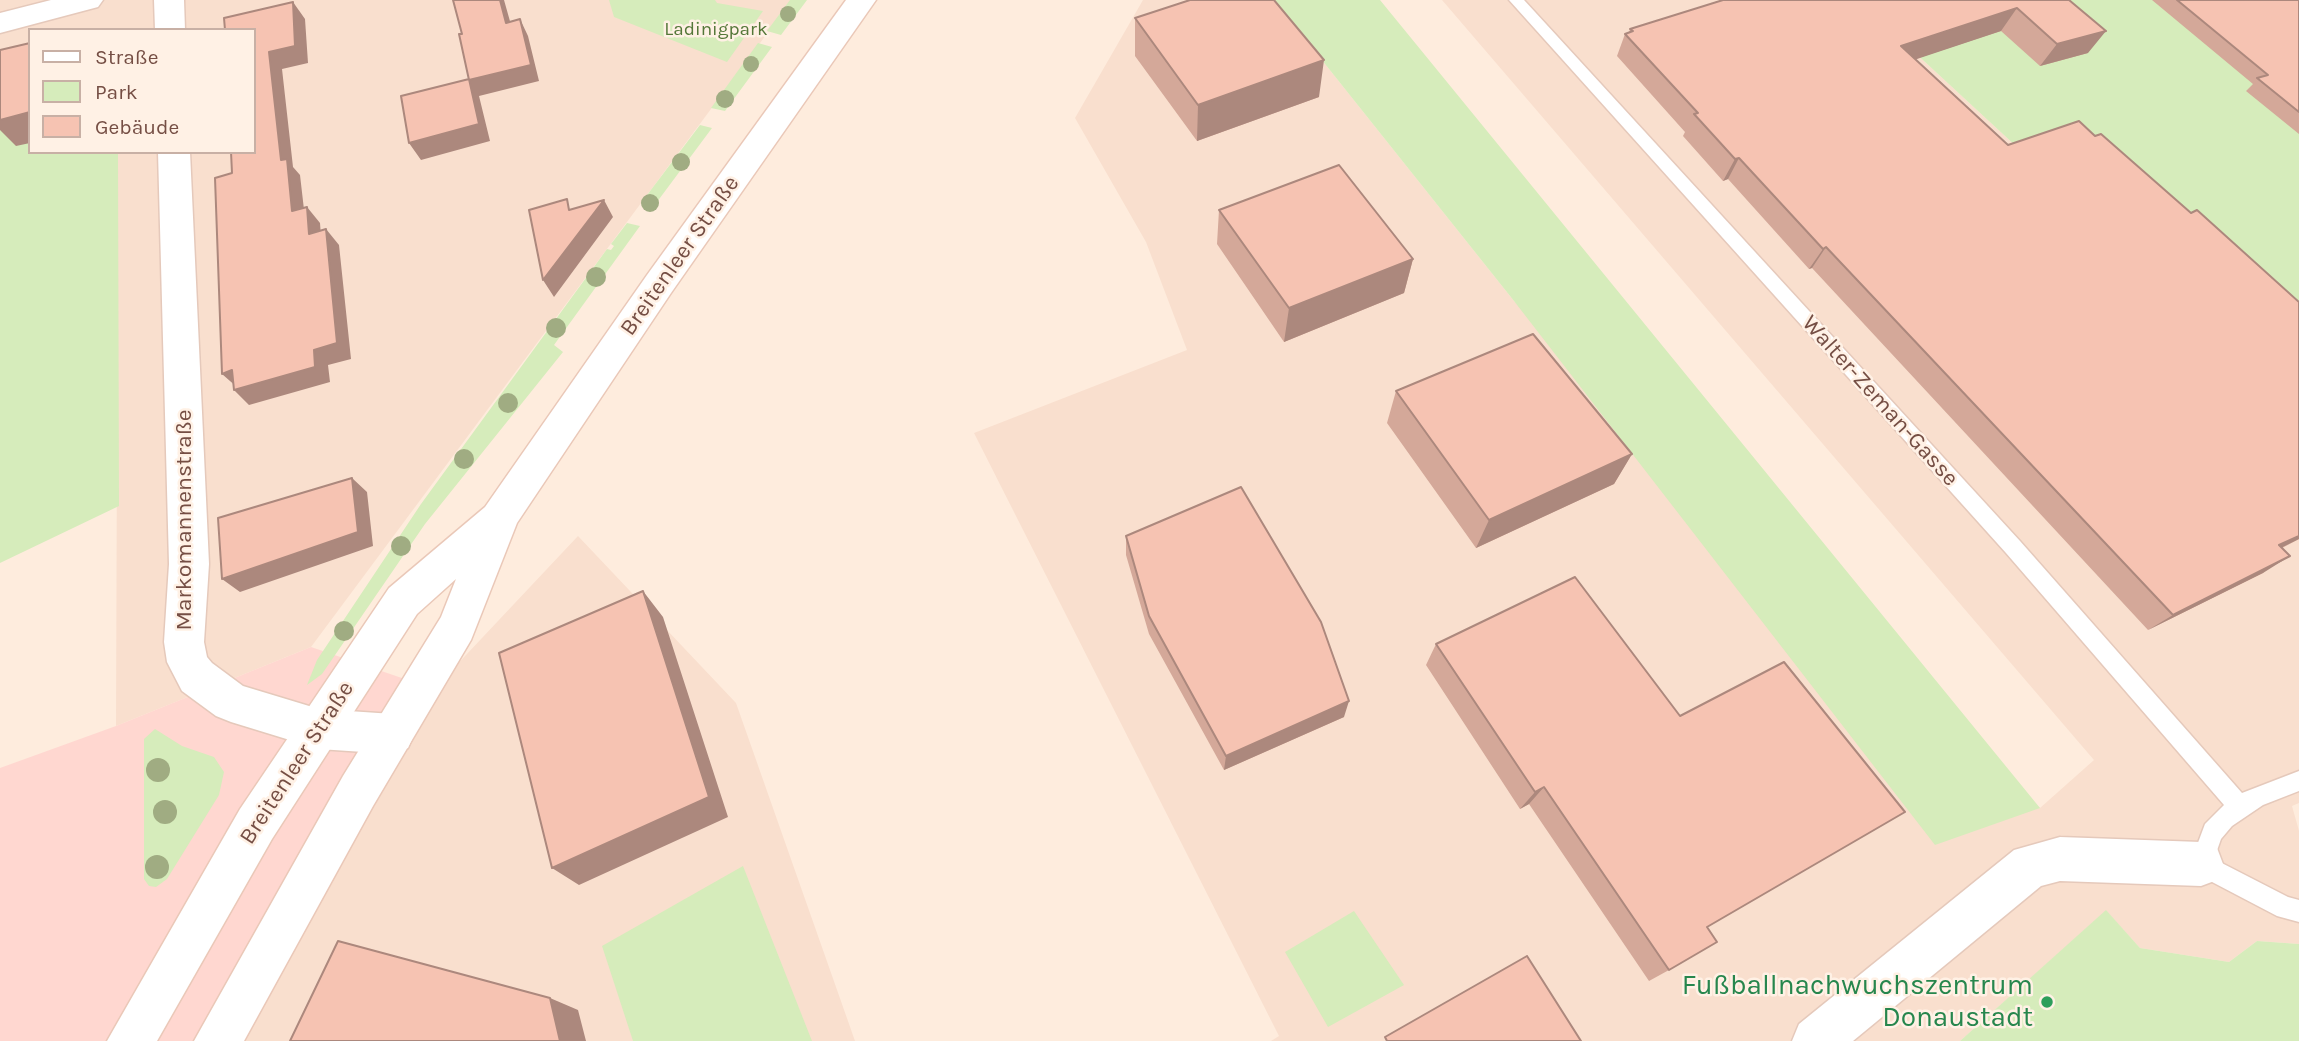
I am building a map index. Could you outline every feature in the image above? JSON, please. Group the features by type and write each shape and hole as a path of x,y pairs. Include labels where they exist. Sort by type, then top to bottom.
{"main road":[{"path":"0,23 88,0"},
{"path":"169,0 170,28"},
{"name":"Breitenleer Straße","path":"218,1041 308,878 457,627 501,515 659,284 861,0"},
{"name":"Markomannenstraße","path":"174,154 189,564 184,642 188,662 197,677 231,702 319,729 393,734"},
{"name":"Breitenleer Straße","path":"131,1041 226,873 404,601 501,515"},
{"path":"1816,1041 2030,866 2060,859 2201,864"}],"lane":[{"name":"Walter-Zeman-Gasse","path":"1516,0 2004,537 2239,806"},
{"path":"2299,781 2239,806 2213,832 2201,864 2286,908 2299,911"}],"shaded area":[{"path":"0,0 792,0 311,647 116,726 118,154 256,154 256,28 28,28 28,58 0,65"},
{"path":"1143,0 1274,0 1514,301 2040,808 2094,760 1442,0 1858,0 2299,408 2299,803 2292,806 2299,831 2299,944 2257,941 2229,962 2140,948 2106,911 1960,1041 1271,1041 1279,1036 974,433 1187,350 1146,242 1075,118"},
{"path":"578,536 736,703 855,1041 228,1041 434,689"},
{"path":"311,647 434,689 228,1041 0,1041 0,768 116,726"}],"green space":[{"name":"Ladinigpark","path":"609,0 715,0 717,3 763,11 727,62 614,17"},
{"path":"790,0 807,0 781,35 767,31"},
{"path":"1274,0 1380,0 2040,808 1935,845 1514,301"},
{"path":"1858,0 2299,0 2299,408"},
{"path":"758,43 772,47 725,111 711,108"},
{"path":"28,58 28,154 118,154 119,506 0,563 0,65"},
{"path":"700,125 712,128 654,206 641,203"},
{"path":"627,223 640,226 554,345 563,352 425,524 322,674 307,685 317,660 421,504 607,249 611,250 614,246 611,244"},
{"path":"155,729 182,746 214,757 224,772 219,795 167,879 156,887 149,886 144,879 144,739"},
{"path":"743,866 812,1041 633,1041 602,946"},
{"path":"2106,910 2140,948 2229,962 2257,941 2299,944 2299,1041 1960,1041"},
{"path":"1354,911 1404,985 1328,1027 1285,952"}],"building":[{"path":"453,0 500,0 506,23 520,19 531,65 469,80 459,34 462,34"},
{"path":"1190,0 1274,0 1324,60 1198,105 1135,18"},
{"path":"1723,0 2069,0 2106,31 2057,44 2017,8 1901,46 2008,145 2079,121 2095,136 2101,134 2191,213 2197,210 2299,302 2299,536 2279,545 2290,556 2173,615 1826,247 1823,249 1739,158 1735,159 1694,114 1698,113 1625,34 1633,31 1630,29"},
{"path":"2177,0 2299,0 2299,112 2257,78 2268,75"},
{"path":"293,2 295,46 269,52 281,160 287,159 292,211 307,207 309,234 326,229 337,343 314,350 315,367 234,390 232,370 222,374 215,178 232,173 231,154 256,154 256,28 225,28 224,18"},
{"path":"28,43 28,113 0,120 0,50"},
{"path":"469,79 479,124 409,143 401,96"},
{"path":"1339,165 1413,259 1289,308 1219,210"},
{"path":"567,199 569,210 604,200 543,280 529,210"},
{"path":"1533,334 1632,454 1489,520 1396,391"},
{"path":"352,478 358,532 222,579 218,518"},
{"path":"1241,487 1321,622 1349,701 1226,756 1149,616 1126,536"},
{"path":"1575,577 1680,716 1784,662 1905,812 1707,927 1717,942 1669,970 1544,787 1535,792 1436,644"},
{"path":"643,591 709,797 552,868 499,653"},
{"path":"338,941 550,998 560,1041 290,1041"},
{"path":"1527,956 1581,1041 1387,1041 1385,1037"}],"place":[{"name":"Fußballnachwuchszentrum Donaustadt","path":"2047,1002"}]}
